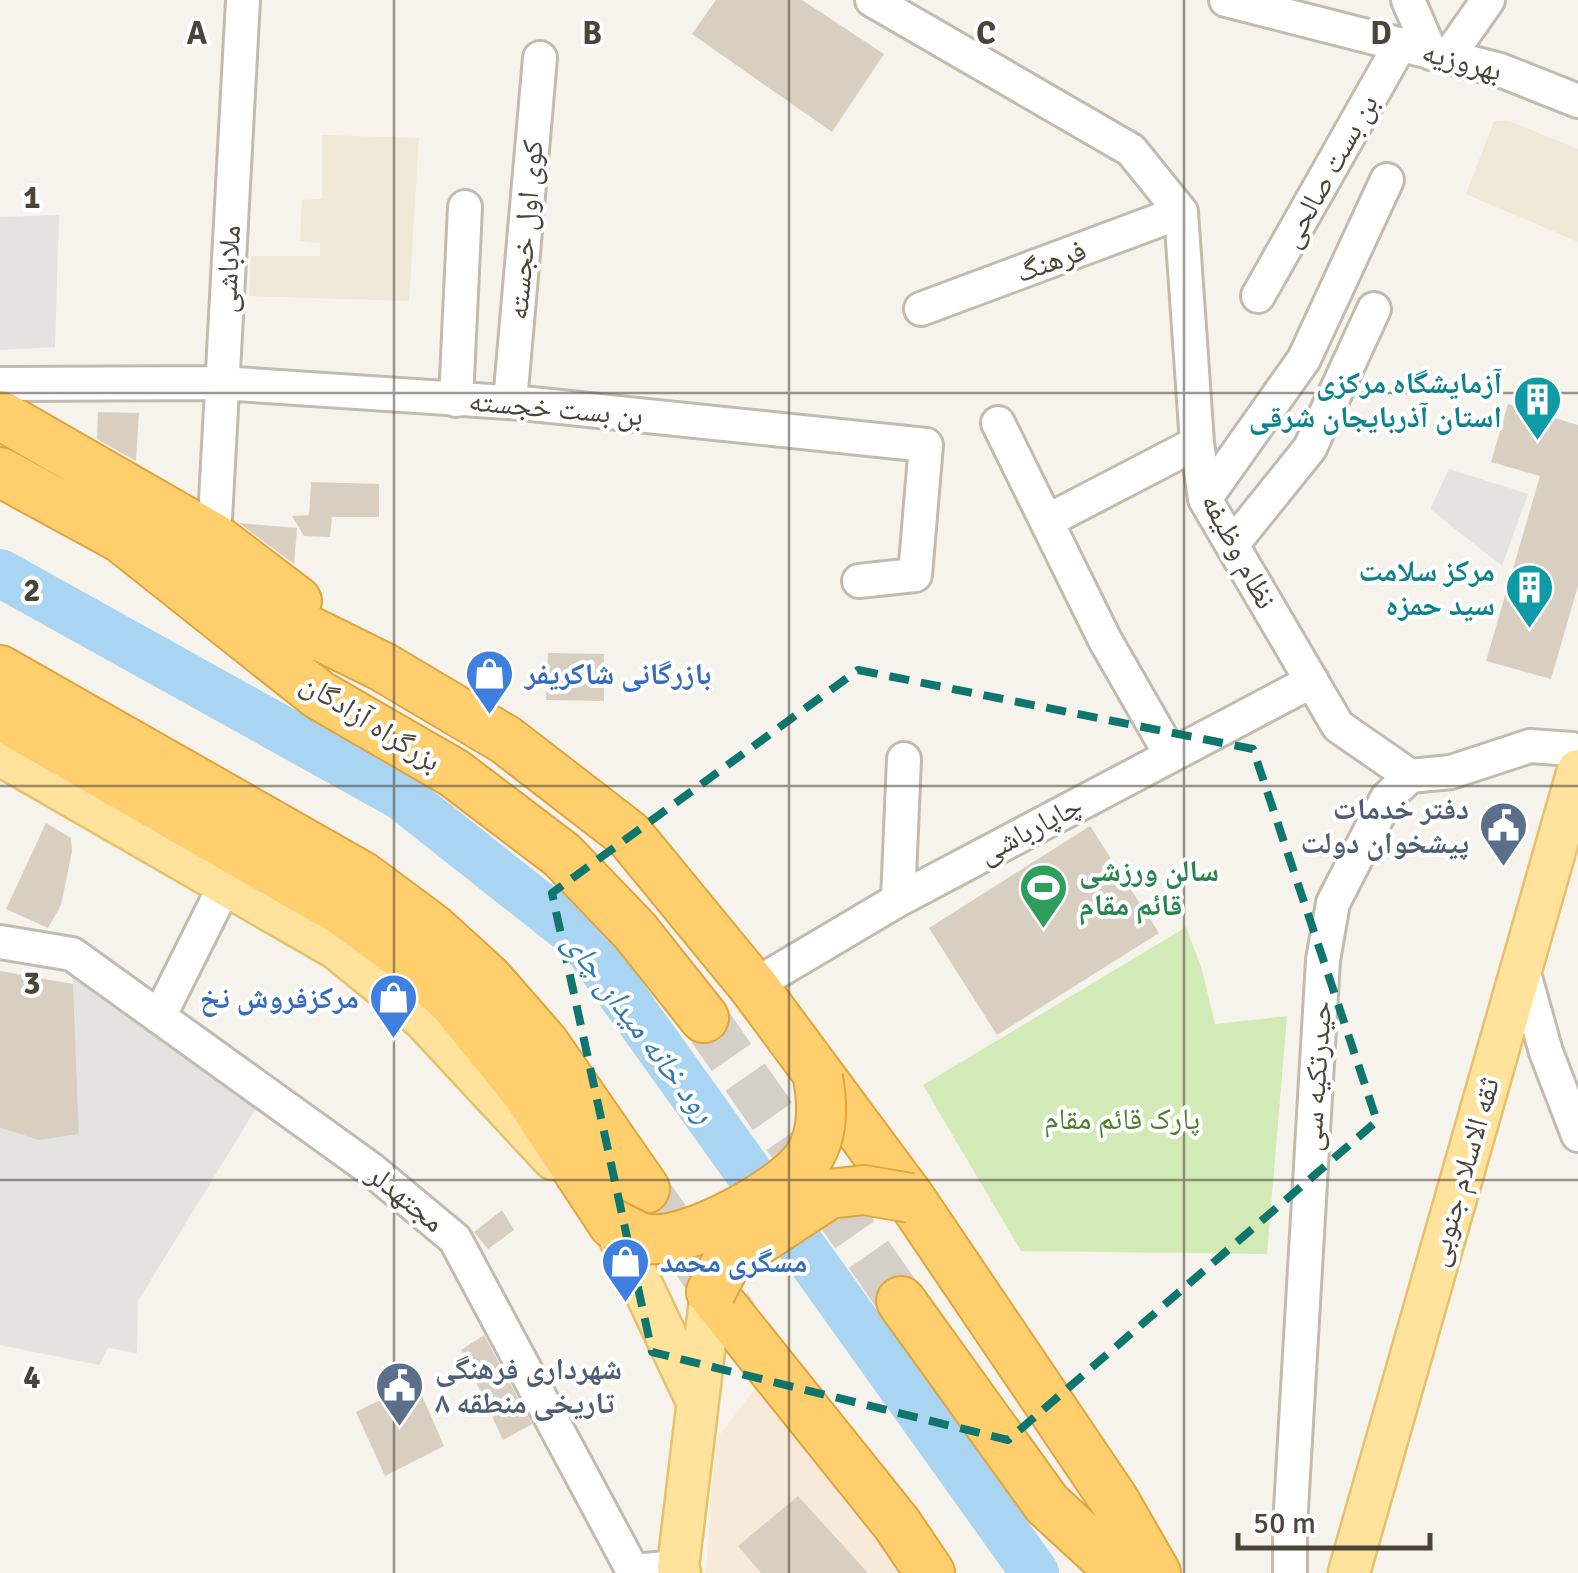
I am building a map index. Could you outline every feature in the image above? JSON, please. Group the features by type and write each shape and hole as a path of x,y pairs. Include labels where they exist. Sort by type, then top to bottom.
{"highway":[{"path":"0,415 214,538 383,667"},
{"name":"بزرگراه آزادگان","path":"0,472 122,538 319,694 454,773 562,855 635,931 704,1018"},
{"path":"122,538 383,667 506,740 629,835 753,986 910,1198 1114,1500 1156,1573"},
{"path":"0,670 362,876 432,928 488,979 544,1043 645,1189"},
{"path":"0,715 342,910 400,953 453,1002 526,1092 613,1224 648,1239 704,1230 756,1200 806,1162 818,1137 822,1102 818,1078"},
{"path":"910,1198 864,1190 829,1194 727,1262 710,1292 896,1524 930,1573"},
{"path":"901,1301 1046,1504 1122,1573"}],"main road":[{"path":"0,755 337,949 423,1020 613,1224 696,1399"},
{"name":"ثقه الاسلام جنوبی","path":"1348,1573 1578,770"},
{"path":"679,1570 710,1292"},
{"path":"1114,1500 1180,1573"}],"street":[{"name":"ملاباشی","path":"214,538 244,0"},
{"path":"872,0 1131,150 1181,212"},
{"name":"بهروزیه","path":"1226,0 1500,70 1578,100"},
{"path":"1408,0 1426,51"},
{"name":"بن بست صالحی","path":"1258,296 1426,51 1488,0"},
{"name":"کوی اول خجسته","path":"510,402 540,58"},
{"path":"1205,499 1304,359 1386,180"},
{"path":"456,400 465,207"},
{"name":"فرهنگ","path":"921,309 1181,212"},
{"name":"نظام وظیفه","path":"1181,212 1197,443 1205,499 1338,726 1410,776"},
{"path":"1232,545 1310,448 1374,309"},
{"name":"بن بست خجسته","path":"0,384 221,383 510,402 926,445 914,575 859,581"},
{"path":"998,423 1105,640 1170,755"},
{"path":"1047,521 1197,443"},
{"name":"چاپارباشی","path":"753,986 898,900 1312,682"},
{"path":"1410,776 1451,772 1530,746 1578,752"},
{"path":"898,900 904,760"},
{"name":"حیدرتکیه سی","path":"1290,1573 1324,960 1333,903 1387,798 1410,776"},
{"path":"159,1017 225,885"},
{"name":"مجتهدلر","path":"0,942 72,954 372,1170 456,1239 633,1572 679,1570"},
{"path":"1522,966 1546,1052 1578,1135"}],"highlighted area":[{"path":"858,670 1253,749 1377,1121 1008,1440 652,1352 552,893"}],"shaded area":[{"path":"1494,121 1509,121 1578,149 1578,242 1466,194"},
{"path":"322,135 419,138 409,301 249,296 251,256 320,256 320,243 300,241 302,200 322,199"},
{"path":"59,215 55,347 0,350 0,217"},
{"path":"1449,469 1528,494 1502,566 1430,509"},
{"path":"72,972 260,1102 138,1301 137,1353 108,1348 99,1365 0,1345 0,1128 39,1140 79,1133"},
{"path":"761,1381 906,1573 706,1573 715,1441"}],"green space":[{"name":"پارک قائم مقام","path":"1186,927 1202,970 1215,1024 1287,1016 1267,1254 1021,1251 923,1085"}],"building":[{"path":"716,0 802,0 884,54 832,132 692,34"},
{"path":"1508,404 1578,425 1578,586 1551,679 1486,661 1540,476 1491,462"},
{"path":"98,412 139,413 136,461 97,439"},
{"path":"311,482 379,484 379,517 332,517 330,537 304,536 292,516 309,515"},
{"path":"239,523 297,528 294,564"},
{"path":"548,653 604,654 604,701 546,700"},
{"path":"46,823 71,838 72,851 61,905 48,928 6,909"},
{"name":"سالن ورزشی قائم مقام","path":"1090,826 1159,933 997,1035 929,928"},
{"path":"0,971 73,984 79,1134 39,1140 0,1128"},
{"path":"502,1210 514,1230 488,1249 474,1232"},
{"path":"484,1335 532,1424 503,1440 461,1350"},
{"name":"شهرداری فرهنگی تاریخی منطقه ۸","path":"416,1382 444,1446 385,1476 356,1412"},
{"path":"798,1496 868,1573 761,1573 738,1546"}],"waterway":[{"name":"رود خانه میدان چای","path":"0,573 401,796 582,939 1035,1573"}],"tunnel":[{"path":"704,1018 901,1301"},
{"path":"645,1189 735,1317"}],"place":[{"name":"آزمایشگاه مرکزی استان آذربایجان شرقی","path":"1537,442"},
{"name":"مرکز سلامت سید حمزه","path":"1530,630"},
{"name":"بازرگانی شاکریفر","path":"490,716"},
{"name":"دفتر خدمات پیشخوان دولت","path":"1504,868"},
{"name":"سالن ورزشی قائم مقام","path":"1044,930"},
{"name":"مرکزفروش نخ","path":"394,1040"},
{"name":"مسگری محمد","path":"625,1304"},
{"name":"شهرداری فرهنگی تاریخی منطقه ۸","path":"400,1428"}]}
